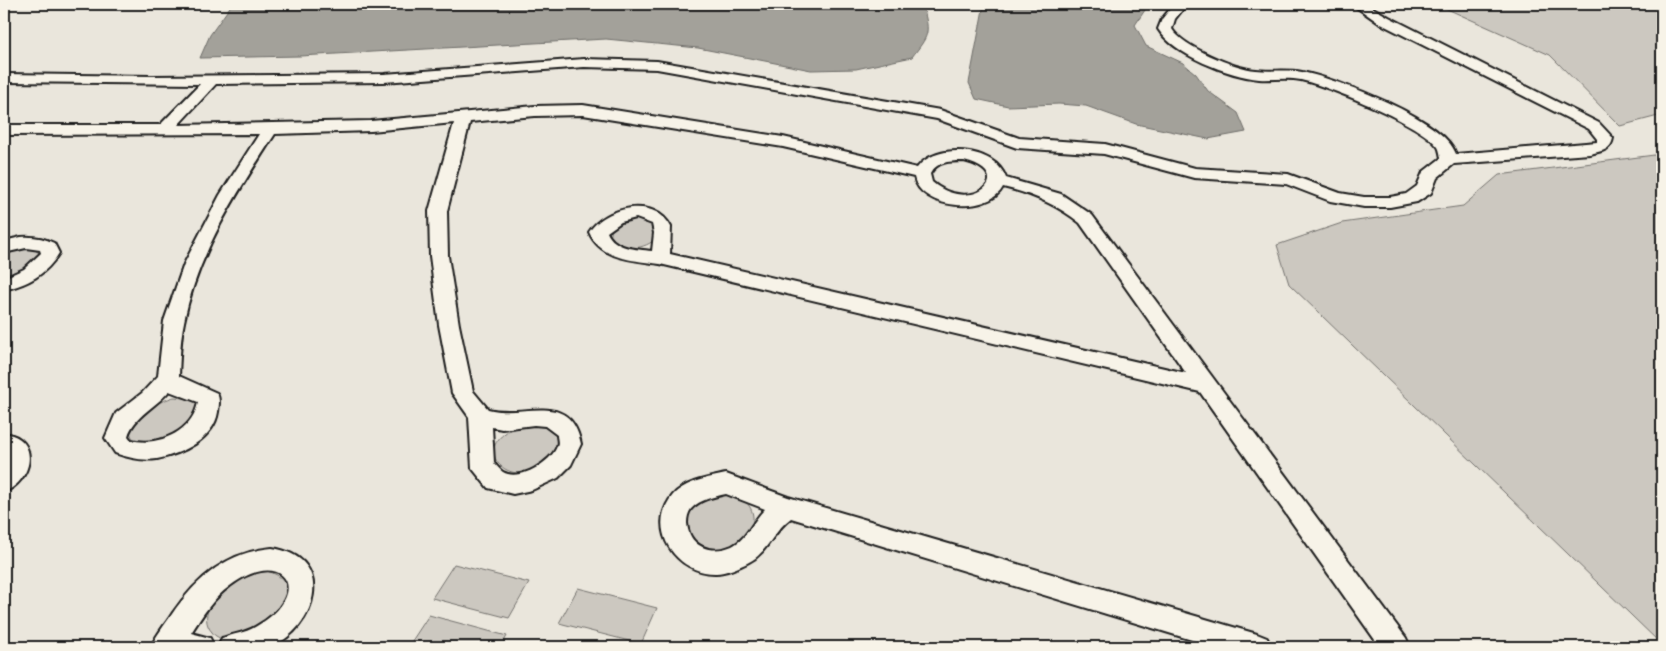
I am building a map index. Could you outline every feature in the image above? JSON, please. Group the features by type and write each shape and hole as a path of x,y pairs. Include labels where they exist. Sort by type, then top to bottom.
{"street":[{"path":"1181,4 1165,24 1170,37 1234,70 1254,74 1299,76 1366,100 1411,121 1444,143 1450,159"},
{"path":"4,78 212,80 384,78 584,63 657,65 940,115 1016,143 1105,149 1194,173 1288,179 1336,197 1364,202 1390,202 1411,198 1425,188 1430,176 1450,159 1590,149 1604,145 1606,138 1594,126 1384,20 1358,4"},
{"path":"165,129 212,80"},
{"path":"4,130 270,129 371,126 535,111 583,110 783,142 922,174"},
{"path":"463,118 438,211 438,256 449,325 463,393 480,415"},
{"path":"964,156 971,126"},
{"path":"168,378 175,315 198,252 232,185 270,129"},
{"path":"964,156 987,164 996,172 998,181 994,190 983,197 958,200 934,192 924,184 922,174 933,161 947,157 964,156"},
{"path":"998,181 1042,191 1068,203 1086,219 1396,647"},
{"path":"4,247 36,242 48,247 50,254 46,261 37,269 24,277 4,284"},
{"path":"660,258 1206,386"},
{"path":"4,442 11,443 18,450 19,460 12,473 4,482"},
{"path":"788,507 1257,647"},
{"path":"166,647 190,612 220,579 241,566 260,560 278,560 291,565 300,575 301,589 296,606 283,622 266,636 245,645 232,647"},
{"path":"174,647 200,647"}],"shaded area":[{"path":"232,4 915,4 923,7 927,29 925,39 912,57 856,69 811,70 698,48 606,39 300,56 200,58 210,35"},
{"path":"984,4 1149,4 1135,25 1146,46 1183,63 1196,74 1208,91 1238,113 1246,132 1208,139 1136,124 1086,106 1059,104 1008,106 976,99 969,83"},
{"path":"1436,4 1662,4 1662,115 1620,126 1550,55"},
{"path":"1662,154 1662,645 1289,284 1277,245 1342,223 1463,206 1499,175"},
{"path":"641,217 655,222 658,237 652,242 634,248 622,246 610,239 612,228 624,220"},
{"path":"18,248 35,250 39,253 38,258 26,270 4,280 4,252"},
{"path":"174,397 193,399 199,404 197,418 169,440 136,442 131,435 131,427 134,420 149,408"},
{"path":"527,423 553,429 559,438 559,444 555,452 541,467 526,473 512,472 500,466 494,456 495,444 506,433"},
{"path":"725,492 739,497 746,502 752,512 753,522 741,541 720,551 709,551 699,547 685,533 686,513 693,504"},
{"path":"454,564 529,583 509,618 432,598"},
{"path":"267,571 277,575 286,587 287,594 275,616 265,625 234,637 223,639 214,635 208,626 207,620 207,613 213,600 223,588 237,579 252,573"},
{"path":"578,588 657,608 641,644 559,623"},
{"path":"429,615 507,636 501,647 408,647"}]}
